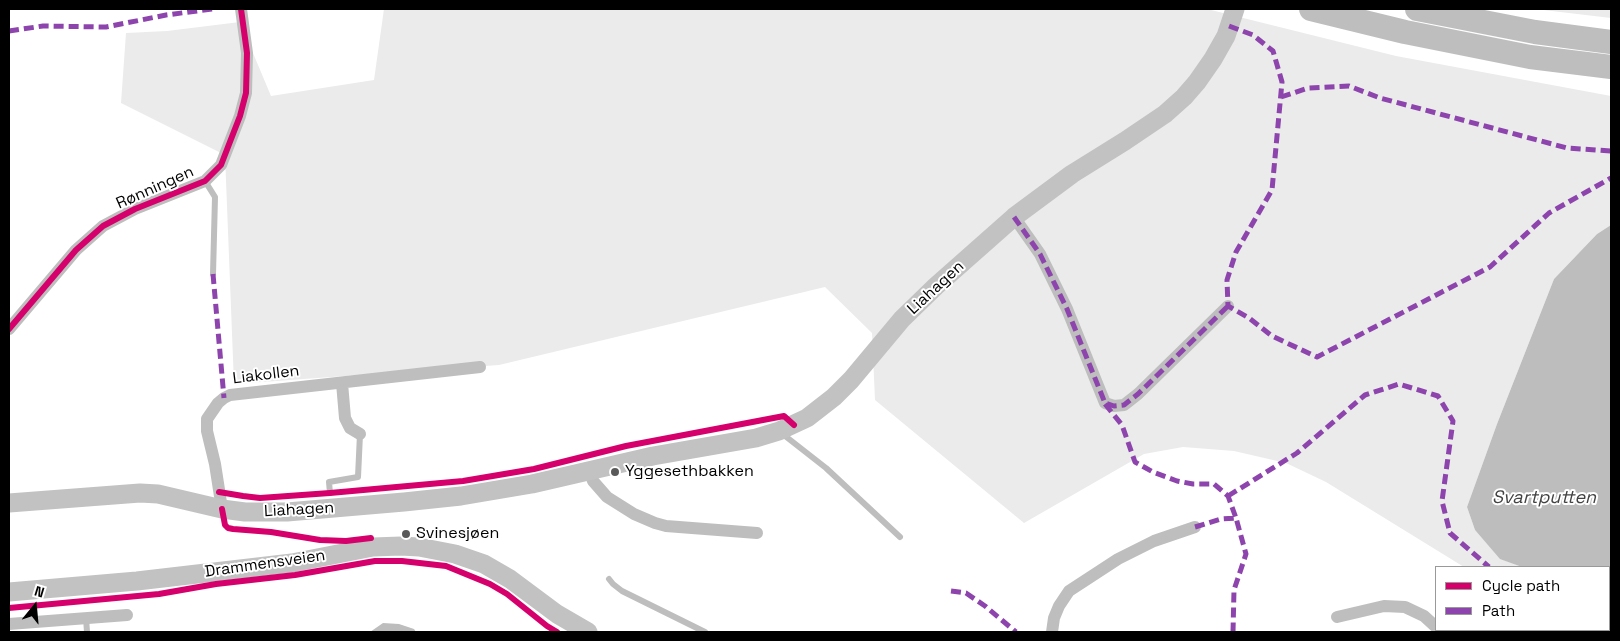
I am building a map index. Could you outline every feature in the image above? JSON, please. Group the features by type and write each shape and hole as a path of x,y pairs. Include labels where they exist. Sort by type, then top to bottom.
{"highway":[{"path":"1311,9 1405,32 1530,57 1611,67"},
{"path":"1417,9 1534,32 1611,42"}],"main road":[{"name":"Liahagen","path":"9,503 140,492 245,512 288,512 404,502 496,490 653,456 756,438 779,432 807,418 834,397 851,380 902,319 936,286 1014,217 1072,174 1165,114 1184,97 1213,59 1226,36 1234,12"},
{"name":"Drammensveien","path":"9,592 137,581 292,562 373,547 410,546 439,550 484,564 510,579 556,614 588,632"}],"street":[{"name":"Rønningen","path":"9,329 76,250 103,226 135,209 205,181 221,165 240,116 246,93 247,59 241,9"},
{"path":"1014,217 1040,254 1063,301 1105,403 1114,406 1124,405 1138,394 1228,306"},
{"name":"Liakollen","path":"222,509 215,464 207,431 207,419 218,403 224,398 230,395 480,367"},
{"path":"342,383 345,418 350,428 360,434"},
{"path":"589,470 593,481 607,497 634,514 655,523 666,526 757,533"},
{"path":"1052,632 1054,618 1069,591 1118,559 1154,541 1195,527"},
{"path":"1337,617 1384,606 1405,607 1424,616 1435,626"},
{"path":"9,624 127,615"}],"lane":[{"path":"205,181 214,197 213,274"},
{"path":"779,432 826,468 900,537"},
{"path":"330,493 330,482 358,478 360,434"},
{"path":"609,579 622,591 705,632"},
{"path":"86,618 87,632"}],"shaded area":[{"path":"384,9 1207,9 1396,56 1611,96 1611,225 1597,234 1554,279 1497,424 1467,507 1475,530 1500,558 1520,566 1462,566 1326,482 1286,463 1234,451 1183,447 1144,454 1024,523 875,400 872,333 825,287 499,365 234,384 225,155 121,103 126,33 167,31 240,22 271,96 374,80"},
{"path":"1535,9 1611,9 1611,18"}],"water":[{"name":"Svartputten","path":"1611,225 1610,580 1610,566 1519,566 1500,559 1475,530 1467,507 1497,424 1554,279 1597,234"},
{"path":"383,623 399,624 414,629 416,632 370,632"}],"marked path":[{"path":"9,31 43,26 106,27 166,15 212,9"},
{"path":"1229,26 1253,35 1273,51 1282,82 1272,190 1236,252 1227,280 1228,306 1249,318 1272,336 1317,357 1490,267 1549,213 1611,178"},
{"path":"1281,97 1308,88 1349,86 1380,98 1567,148 1611,151"},
{"path":"1014,217 1040,254 1067,309 1105,403 1114,406 1124,405 1138,394 1228,306"},
{"path":"213,274 224,398"},
{"path":"1228,496 1297,453 1365,395 1399,384 1438,396 1453,421 1442,501 1450,533 1488,566"},
{"path":"1105,404 1122,425 1135,462 1153,472 1177,481 1193,484 1214,484 1228,496 1236,518"},
{"path":"1195,527 1221,519 1236,518 1246,554 1234,590 1233,632"},
{"path":"1610,589 1611,605"},
{"path":"951,591 966,593 1016,632"}],"cycle path":[{"path":"9,329 76,250 103,226 135,209 205,181 221,165 240,116 246,93 247,53 241,9"},
{"path":"219,492 260,498 463,481 534,469 626,446 784,416 794,425"},
{"path":"222,509 225,525 233,529 271,532 320,540 346,541 371,538"},
{"path":"9,608 159,594 216,584 295,575 375,561 402,561 446,566 490,584 507,594 557,632"}],"place":[{"name":"Yggesethbakken","path":"615,472"},
{"name":"Svinesjøen","path":"406,534"}]}
